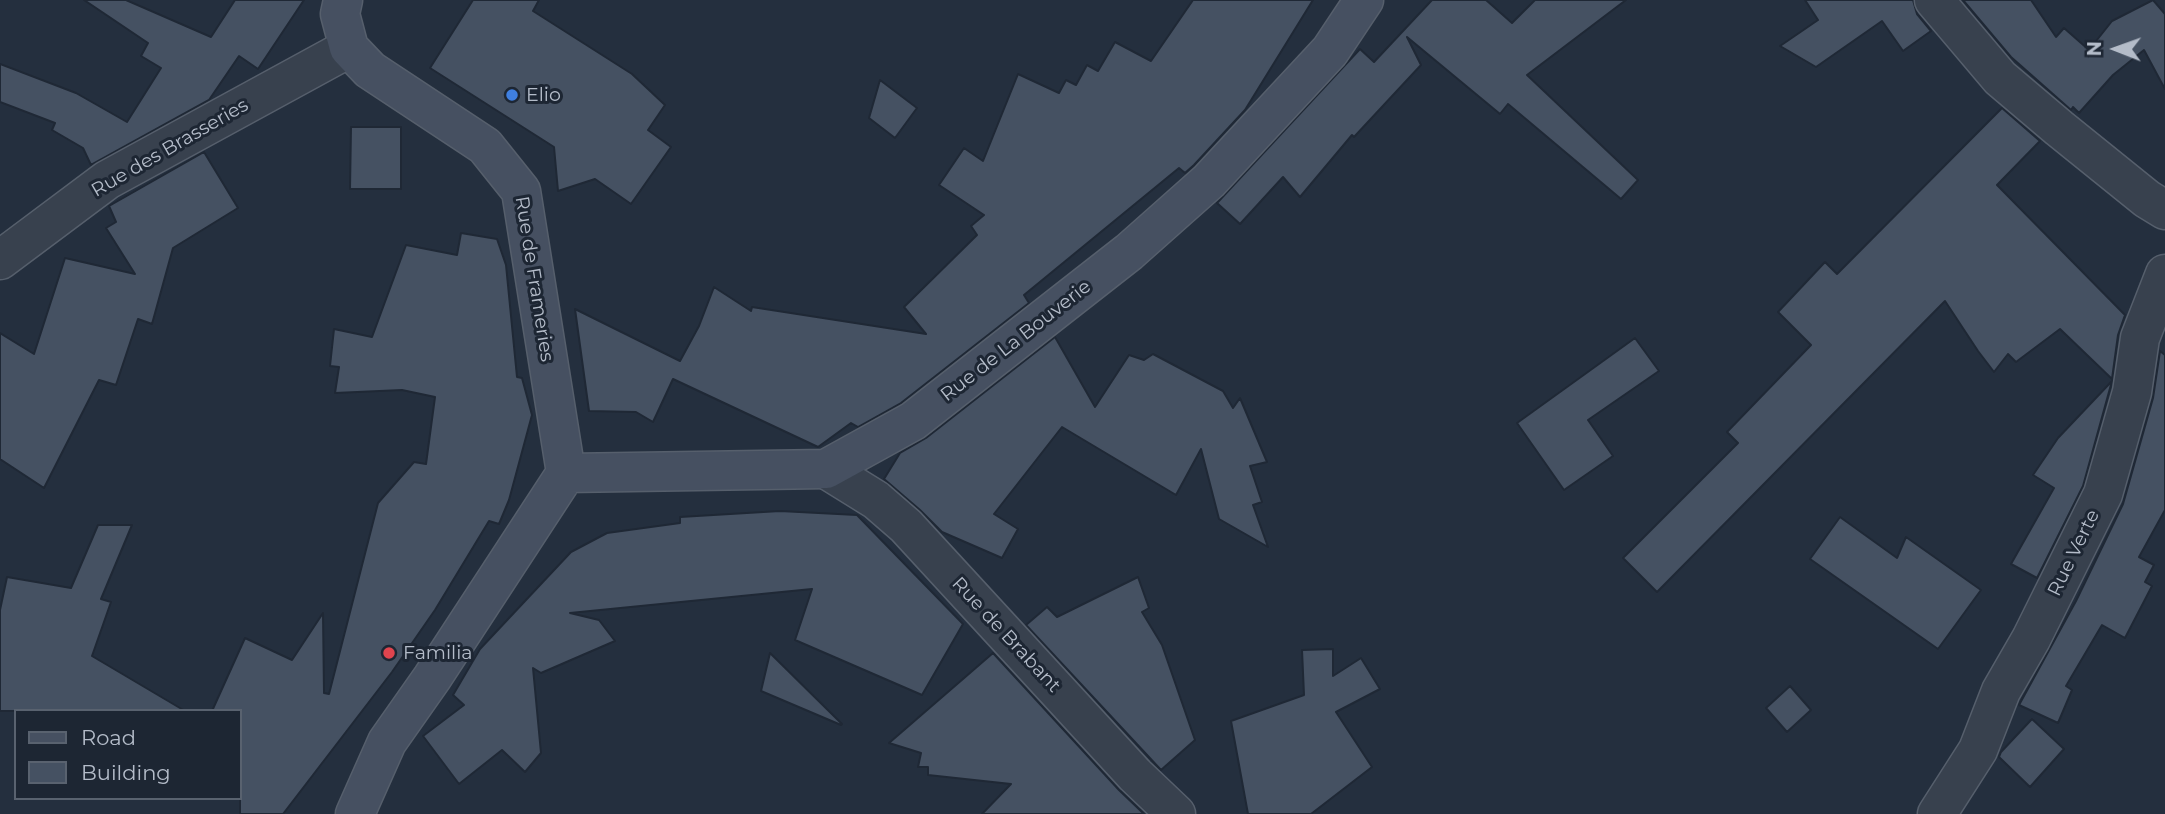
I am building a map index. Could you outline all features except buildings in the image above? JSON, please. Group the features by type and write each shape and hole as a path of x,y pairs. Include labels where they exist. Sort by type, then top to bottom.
{"street":[{"path":"343,0 340,14 349,48"},
{"name":"Rue de La Bouverie","path":"566,473 826,469 912,421 1154,231 1209,181 1329,51 1364,0"},
{"path":"1934,0 2000,78 2068,136 2147,199 2165,210"},
{"name":"Rue des Brasseries","path":"0,260 107,180 349,48"},
{"name":"Rue de Frameries","path":"349,48 370,70 485,146 522,191 566,473"},
{"name":"Rue Verte","path":"1937,814 1978,750 2001,691 2031,639 2103,494 2125,420 2140,338 2165,274"},
{"name":"Rue de Brabant","path":"826,469 876,500 906,526 1135,775 1176,814"},
{"path":"355,814 387,742 566,473"}],"place":[{"name":"Elio","path":"512,95"},
{"name":"Familia","path":"389,653"}]}
